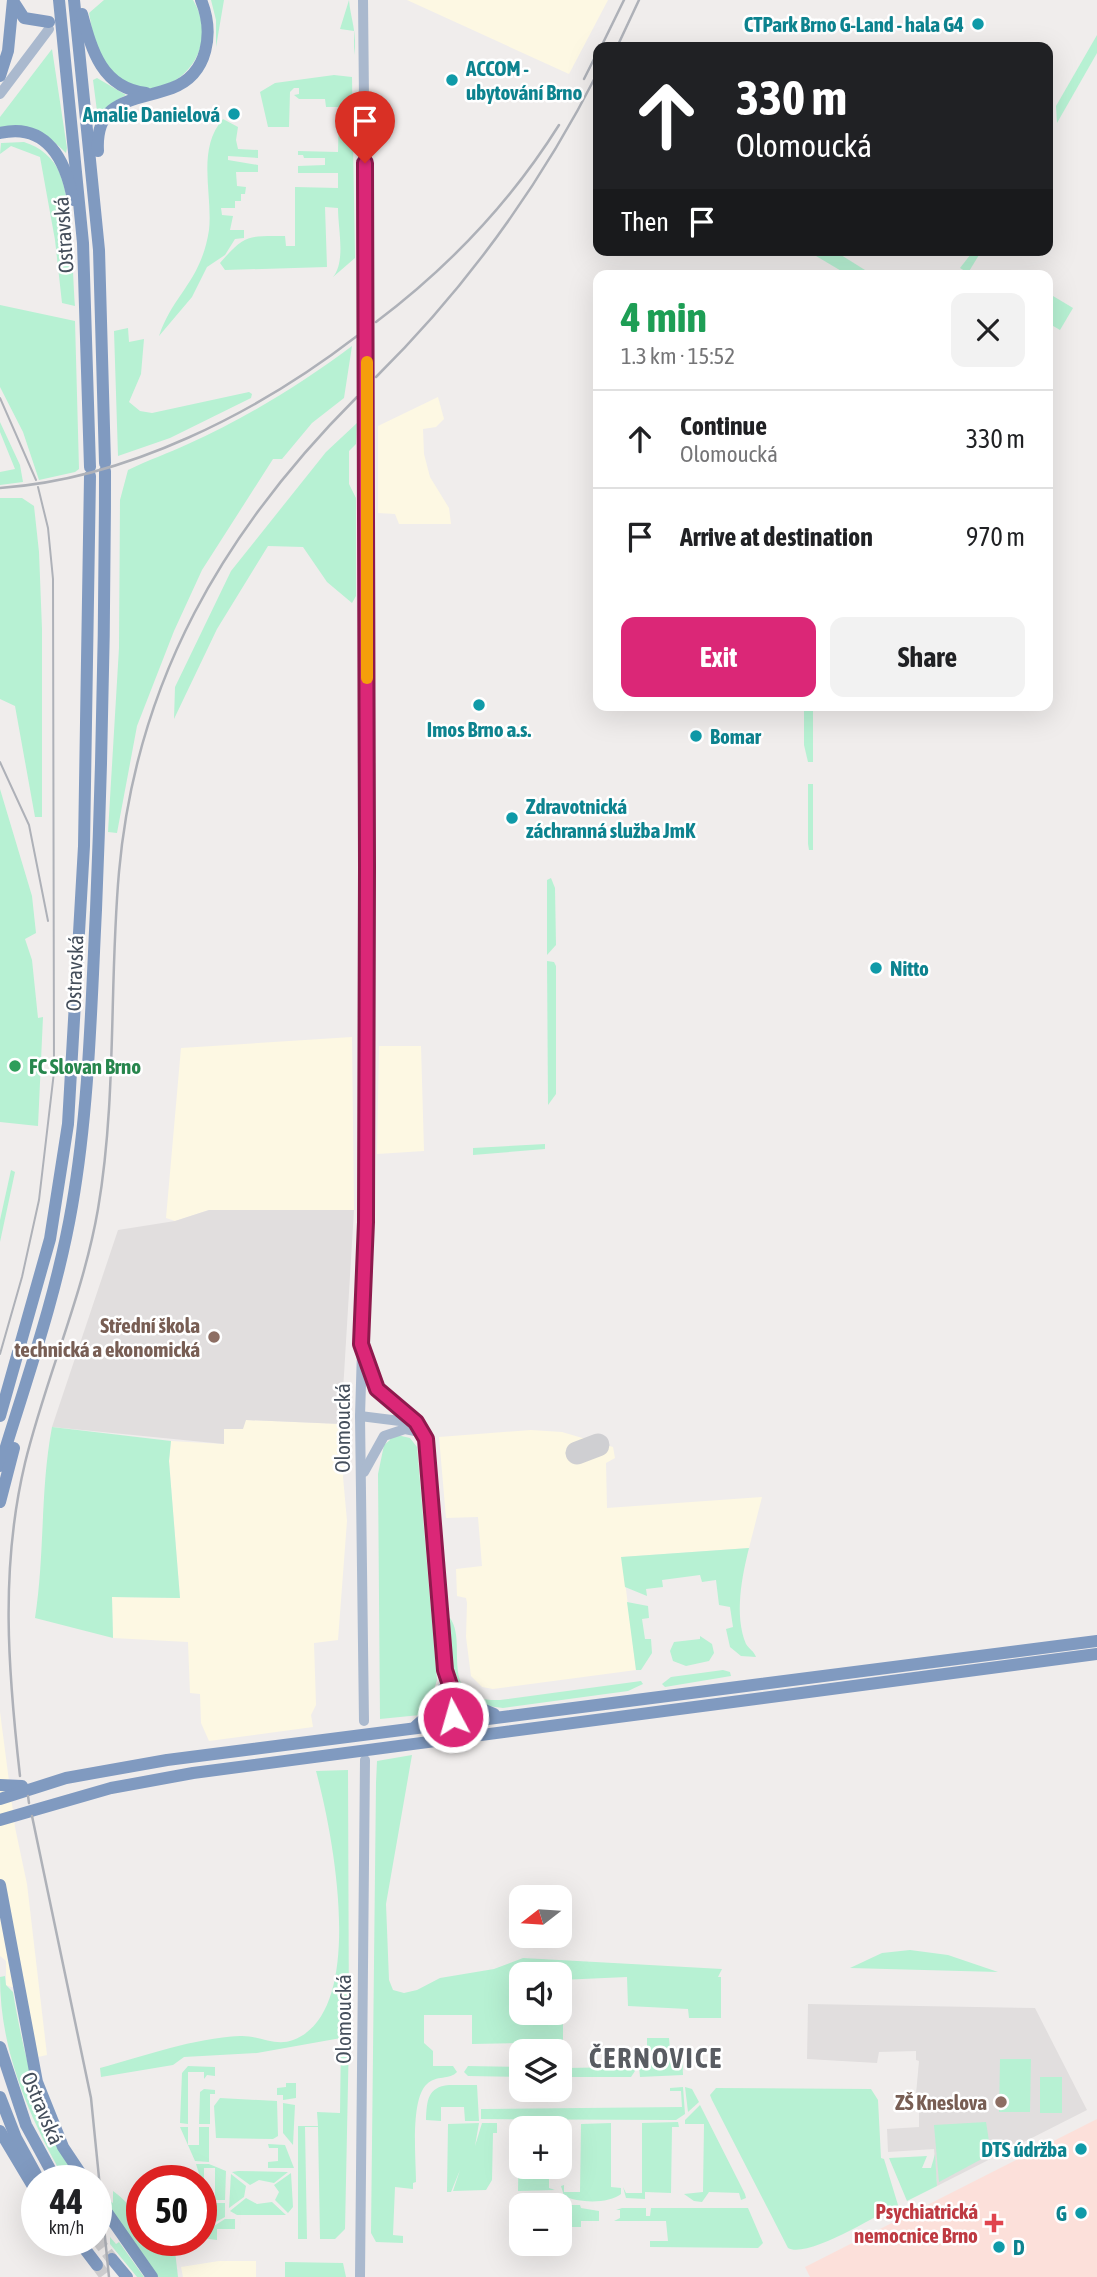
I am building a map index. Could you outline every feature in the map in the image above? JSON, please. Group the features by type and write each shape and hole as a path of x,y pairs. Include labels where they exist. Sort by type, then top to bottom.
{"highway":[{"name":"Ostravská","path":"1,1413 48,1248 68,1124 85,820 90,472 88,332 60,0"},
{"path":"76,0 82,34 115,82 131,90 154,93"},
{"path":"96,208 98,138 103,121 116,106 182,83 201,62 209,31 201,0"},
{"path":"13,1 21,17 49,26"},
{"path":"0,76 8,51 13,1"},
{"name":"Ostravská","path":"0,1466 32,1362 72,1207 87,1083 105,646 105,467 102,302 82,34"},
{"path":"0,133 18,131 40,137 62,160 70,185 86,284"},
{"path":"0,1502 32,1362"},
{"path":"0,1799 66,1778 335,1737 1097,1641"},
{"path":"0,1820 68,1799 160,1779 390,1746 1097,1654"},
{"path":"416,1727 429,1716 447,1687 476,1709 508,1716"},
{"path":"0,1785 40,1785"},
{"path":"0,1885 37,2082 47,2114 75,2165"},
{"name":"Ostravská","path":"0,2047 26,2125 48,2165"},
{"name":"Ostravská","path":"0,2097 16,2138 31,2165"},
{"path":"0,2131 21,2166"},
{"path":"112,2220 152,2277"},
{"path":"90,2256 93,2259"},
{"path":"112,2259 127,2277"}],"main road":[{"name":"Olomoucká","path":"363,0 367,376 366,1222 360,1416 364,1721"},
{"path":"0,94 49,26"},
{"path":"361,1344 373,1382 381,1395 416,1422 426,1439 445,1670 454,1712 440,1740"},
{"path":"360,1416 400,1421 418,1432 428,1453"},
{"path":"361,1478 376,1446 384,1436 405,1429 418,1432"},
{"path":"450,1723 465,1736"},
{"name":"Olomoucká","path":"360,2277 365,1760"}],"shaded area":[{"path":"407,0 608,0 569,74"},
{"path":"438,397 444,419 436,427 423,429 424,454 430,477 449,508 451,524 399,524 395,514 378,513 378,426"},
{"path":"352,1037 354,1210 209,1210 175,1221 166,1218 181,1048"},
{"path":"379,1046 421,1046 424,1151 377,1154"},
{"name":"Střední škola technická a ekonomická","path":"209,1210 354,1210 341,1424 246,1420 243,1429 224,1429 224,1444 52,1427 118,1230 175,1221"},
{"path":"246,1420 341,1424 346,1435 343,1477 347,1521 338,1640 314,1643 316,1705 311,1715 313,1727 209,1741 201,1723 200,1694 190,1693 188,1642 113,1638 112,1597 180,1598 169,1461 171,1441 224,1444 224,1429"},
{"path":"531,1430 562,1432 613,1447 615,1458 606,1463 607,1508 762,1497 749,1548 622,1557 636,1670 493,1689 482,1687 471,1676 466,1637 467,1603 466,1598 457,1596 456,1569 482,1566 478,1517 446,1518 439,1437"},
{"path":"0,1712 15,1827 27,1884 47,2055 38,2057 23,1984 11,1987 6,1985 6,1961 0,1956"},
{"name":"ZŠ Kneslova","path":"808,2004 1035,2008 1087,2110 937,2186 934,2149 888,2152 887,2129 919,2127 919,2094 916,2094 919,2061 916,2060 916,2051 879,2052 877,2063 807,2059"},
{"name":"Psychiatrická nemocnice Brno","path":"1097,2119 1097,2277 810,2277 805,2267"},
{"path":"219,2261 256,2261 256,2277 183,2277 181,2267"}],"green space":[{"path":"104,0 193,0 201,22 201,42 195,61 182,75 166,85 148,88 129,85 111,73 99,53 89,13"},
{"path":"211,0 224,0 216,47 216,20"},
{"path":"349,0 354,31 340,29"},
{"path":"1097,35 1097,53 1057,123 1056,106"},
{"path":"52,49 66,153 36,131 20,127 0,127 0,117"},
{"path":"334,75 352,77 355,258 333,277 340,254 338,208 325,207 327,267 225,270 220,263 248,239 285,236 286,246 295,246 295,187 338,188 338,173 298,173 298,166 325,165 325,158 304,158 303,155 298,155 298,151 338,152 339,107 326,107 325,99 299,99 294,95 299,94 299,88 294,88 290,92 289,127 268,127 260,92 275,83"},
{"path":"97,78 126,95 115,101 98,119 93,80"},
{"path":"223,119 238,127 238,149 258,150 258,158 228,156 228,160 258,165 258,172 236,172 237,186 246,187 245,194 241,194 241,201 235,201 235,208 221,208 222,215 233,216 230,230 244,230 244,238 235,239 225,255 207,267 192,297 159,336 200,263 205,248 210,216 208,158 215,131"},
{"path":"24,142 50,158 60,174 70,221 75,306 62,303 55,240 40,157 11,146 0,154 1,143"},
{"path":"816,256 843,256 865,270 840,270"},
{"path":"969,256 978,256 970,270 960,268"},
{"path":"1053,296 1073,308 1060,330 1053,326"},
{"path":"0,305 75,321 79,469 75,472 39,480 23,432 0,387"},
{"path":"128,328 129,342 144,339 141,374 129,402 140,411 152,413 249,392 252,394 251,398 170,438 118,456 114,331"},
{"path":"352,346 344,398 312,423 282,459 273,459 202,570 174,631 137,726 117,833 108,832 119,648 120,500 128,470 210,434 252,412"},
{"path":"0,422 20,465 23,482 0,485 0,472 15,469 0,432"},
{"path":"357,423 356,444 349,451 349,484 356,498 356,596 352,603 327,582 303,547 268,546 217,629 174,719 175,687 231,571 326,452"},
{"path":"0,498 22,498 34,506 42,629 42,817 35,817 15,706 0,699"},
{"path":"804,711 813,711 813,762 808,762 804,745"},
{"path":"808,784 813,784 813,850 809,850 808,844"},
{"path":"0,789 32,896 36,933 25,939 32,960 38,1018 43,1017 38,1126 0,1122"},
{"path":"551,878 555,888 556,945 547,955 547,880"},
{"path":"547,961 554,962 556,966 556,1094 548,1105"},
{"path":"545,1144 545,1149 473,1155 473,1148"},
{"path":"11,1170 15,1172 0,1242 0,1220"},
{"path":"52,1427 171,1441 169,1461 180,1598 112,1597 113,1638 35,1618"},
{"path":"397,1435 410,1438 417,1447 437,1680 429,1706 420,1715 380,1719 378,1474 384,1445 390,1440 389,1437"},
{"path":"749,1548 742,1583 740,1621 746,1644 756,1657 741,1656 730,1647 726,1629 733,1627 730,1607 719,1605 716,1580 702,1582 700,1575 662,1580 663,1587 646,1589 647,1596 625,1587 621,1557"},
{"path":"627,1602 648,1606 649,1618 642,1619 645,1639 651,1639 652,1653 641,1670 636,1670"},
{"path":"450,1618 455,1629 461,1682 467,1692 480,1698 500,1700 641,1681 643,1684 628,1691 503,1708 473,1704 453,1681 447,1620"},
{"path":"700,1636 712,1644 714,1653 709,1661 686,1666 673,1661 670,1651 674,1642 700,1639"},
{"path":"723,1670 730,1672 731,1676 665,1687 662,1684 671,1677"},
{"path":"412,1755 386,1904 389,1980 393,1990 404,1993 417,1990 440,1978 494,1969 509,1963 509,2025 563,2025 563,2039 509,2039 509,2043 472,2044 472,2015 424,2015 424,2043 433,2051 433,2066 453,2066 457,2072 427,2084 418,2102 415,2130 416,2182 413,2183 413,2189 395,2187 393,2235 403,2236 403,2243 376,2242 371,2233 377,1761"},
{"path":"348,1770 349,2035 345,2229 335,2239 320,2239 318,2127 305,2127 307,2239 298,2239 298,2126 318,2126 317,2112 340,2113 341,2038 257,2053 184,2057 173,2065 101,2077 100,2068 169,2048 223,2037 247,2036 286,2042 316,2023 331,1994 338,1958 339,1917 330,1834 316,1771"},
{"path":"910,1950 948,1955 998,1972 850,1968 882,1953"},
{"path":"523,1958 722,1969 718,1977 721,1977 721,2018 689,2018 688,2009 628,2006 627,1977 572,1979 572,1962 512,1962"},
{"path":"5,1976 6,1985 13,1992 36,2089 69,2165 57,2165 19,2083 5,2031 0,1977"},
{"path":"647,2038 669,2038 670,2050 682,2051 683,2075 640,2077 639,2067 647,2066"},
{"path":"1000,2059 1031,2059 1030,2112 999,2112"},
{"path":"188,2066 215,2067 215,2076 207,2075 204,2079 204,2072 188,2072 188,2124 180,2123 182,2073"},
{"path":"468,2066 509,2067 509,2077 468,2076 464,2072"},
{"path":"632,2067 635,2071 631,2077 572,2077 572,2068"},
{"path":"1040,2077 1062,2077 1062,2113 1040,2113"},
{"path":"286,2083 296,2083 296,2098 283,2100 283,2095 277,2095 277,2088 286,2087"},
{"path":"449,2085 477,2085 479,2121 465,2121 464,2107 441,2107 441,2121 426,2120 432,2092"},
{"path":"683,2087 685,2114 676,2120 572,2119 572,2116 481,2119 481,2109 682,2107 681,2091 670,2091 670,2088"},
{"path":"685,2087 692,2089 699,2102 688,2112"},
{"path":"716,2088 871,2089 878,2100 881,2158 884,2159 898,2205 826,2242 797,2250 788,2248 712,2100 710,2095"},
{"path":"204,2089 215,2090 215,2094 210,2094 210,2124 199,2124 200,2092"},
{"path":"220,2098 277,2101 278,2136 273,2139 216,2138 214,2106"},
{"path":"283,2103 295,2105 293,2145 283,2133"},
{"path":"700,2105 746,2198 741,2200 739,2193 709,2192 702,2202 694,2201 684,2194 703,2192 704,2124 685,2124 685,2120"},
{"path":"678,2122 679,2127 672,2127 671,2193 645,2192 645,2199 626,2198 623,2187 626,2193 642,2193 642,2123"},
{"path":"986,2122 991,2154 939,2182 934,2125"},
{"path":"479,2123 475,2146 482,2123 497,2123 497,2133 493,2133 492,2180 486,2190 453,2191 460,2170 451,2192 447,2192 448,2124"},
{"path":"611,2123 611,2187 621,2188 621,2194 609,2200 577,2200 572,2198 572,2193 563,2193 561,2186 564,2185 564,2192 580,2192 581,2124"},
{"path":"180,2127 188,2127 188,2145 199,2145 199,2127 209,2127 209,2162 195,2161"},
{"path":"268,2144 285,2145 294,2168 268,2168 268,2162 278,2161 278,2148 269,2148"},
{"path":"935,2154 937,2186 907,2201 889,2158 927,2156 922,2168 931,2168"},
{"path":"217,2167 226,2171 225,2200 217,2200"},
{"path":"232,2172 288,2172 274,2183 259,2180 250,2185"},
{"path":"291,2173 293,2207 288,2213 275,2200 279,2192 274,2185"},
{"path":"231,2174 246,2186 244,2197 229,2208"},
{"path":"518,2179 549,2179 549,2188 555,2190 518,2191"},
{"path":"113,2191 126,2202 126,2235 112,2215"},
{"path":"246,2198 257,2204 272,2202 286,2215 237,2215 230,2211"},
{"path":"217,2203 225,2203 225,2217 217,2221"},
{"path":"572,2205 599,2211 599,2221 581,2221 581,2227 572,2227"},
{"path":"646,2208 646,2216 650,2216 651,2208 748,2208 763,2243 758,2248 650,2247 650,2241 668,2241 666,2221 614,2221 620,2218 620,2210 616,2210"},
{"path":"225,2219 235,2219 235,2229 217,2229 217,2224"},
{"path":"112,2239 116,2244 119,2242 126,2256 129,2256 144,2277 137,2277 112,2246"},
{"path":"140,2256 176,2256 178,2277 155,2277"},
{"path":"285,2262 343,2263 346,2277 285,2277"}],"taxiway":[{"path":"577,1453 598,1445"}],"tunnel":[{"path":"97,2265 106,2277"}],"tram line":[{"path":"0,398 36,480"},
{"path":"0,1354 22,1277 39,1200 54,1072 53,579 48,528 38,487"},
{"path":"0,762 29,825 48,921"}],"railway":[{"path":"603,42 624,0"},
{"path":"619,42 639,0"},
{"path":"584,79 593,61"},
{"path":"376,377 441,307 499,233 552,155 593,82"},
{"path":"376,322 428,279 476,232 520,181 559,125"},
{"path":"0,488 48,482 95,471 189,438 277,391 357,336"},
{"path":"20,1776 10,1658 9,1580 12,1541 25,1463 74,1305 98,1209 108,1125 119,872 129,802 145,736 167,673 194,613 228,555 266,500 309,448 357,397"},
{"path":"28,1796 29,1803"},
{"path":"32,1816 91,2098 109,2277"}],"slow traffic":[{"path":"367,362 367,678"}],"place":[{"name":"CTPark Brno G-Land - hala G4","path":"978,24"},
{"name":"ACCOM - ubytování Brno","path":"452,80"},
{"name":"Amalie Danielová","path":"234,114"},
{"name":"Imos Brno a.s.","path":"479,705"},
{"name":"Bomar","path":"696,736"},
{"name":"Zdravotnická záchranná služba JmK","path":"512,818"},
{"name":"Nitto","path":"876,968"},
{"name":"FC Slovan Brno","path":"15,1066"},
{"name":"Střední škola technická a ekonomická","path":"214,1337"},
{"name":"ZŠ Kneslova","path":"1001,2102"},
{"name":"DTS údržba","path":"1081,2149"},
{"name":"G","path":"1081,2213"},
{"name":"Psychiatrická nemocnice Brno","path":"994,2223"},
{"name":"D","path":"999,2247"}],"district":[{"name":"ČERNOVICE","path":"656,2058"}],"route":[{"path":"365,163 366,1222 361,1344 370,1376 381,1395 410,1416 421,1428 426,1439 445,1670 451,1688 453,1717"}]}
